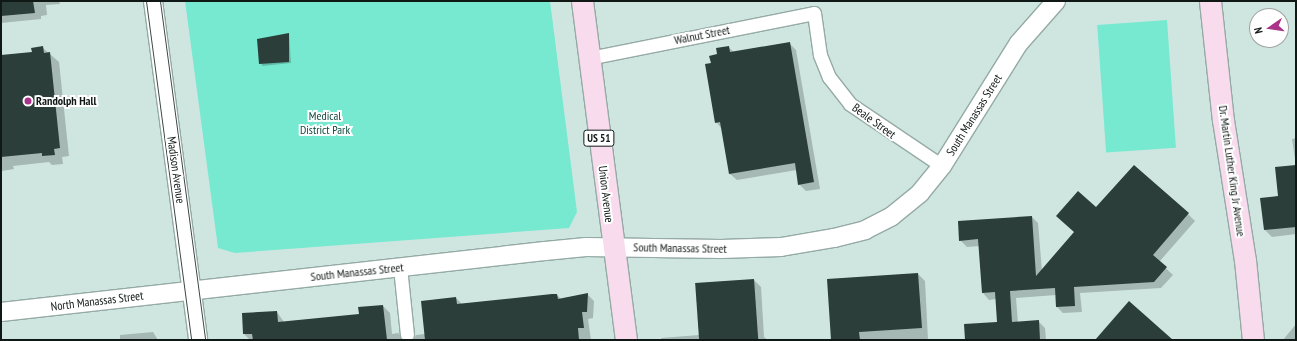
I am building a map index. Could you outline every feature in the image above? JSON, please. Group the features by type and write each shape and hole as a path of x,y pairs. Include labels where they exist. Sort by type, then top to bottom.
{"main road":[{"name":"Union Avenue","path":"582,1 626,340"},
{"name":"Dr. Martin Luther King Jr Avenue","path":"1210,1 1223,120 1245,260 1253,340"}],"street":[{"name":"Madison Avenue","path":"153,1 198,340"},
{"name":"South Manassas Street","path":"192,290 545,251 613,248 729,249 780,247 834,238 864,230 892,216 920,193 942,166 1019,43 1056,1"},
{"name":"Walnut Street","path":"589,58 814,13"},
{"name":"Beale Street","path":"814,13 820,55 826,70 850,104 942,166"},
{"path":"400,267 407,335"},
{"name":"North Manassas Street","path":"1,312 192,290"}],"green space":[{"name":"Medical District Park","path":"185,1 550,1 577,212 569,228 235,253 218,248"},
{"path":"1167,20 1176,148 1106,153 1097,25"}],"building":[{"path":"1,1 33,1 35,13 1,16"},
{"path":"289,33 289,62 259,64 257,39"},
{"path":"790,42 814,182 798,185 795,163 729,174 720,122 715,123 705,64 711,63 709,56 717,54 716,48 729,46 730,52"},
{"name":"Randolph Hall","path":"43,46 44,53 50,52 60,148 54,149 55,155 42,156 42,153 1,157 1,55 32,52 31,48"},
{"path":"1134,165 1189,213 1153,255 1167,267 1154,282 1074,287 1075,306 1056,307 1055,288 1010,291 1012,322 1039,320 1040,340 965,340 964,324 997,322 995,292 982,293 978,239 959,241 958,221 1032,216 1036,276 1074,232 1056,216 1078,191 1096,207"},
{"path":"1296,165 1296,227 1264,230 1260,198 1278,196 1275,167"},
{"path":"918,273 922,328 859,332 860,340 831,340 827,279"},
{"path":"754,279 758,340 699,340 695,283"},
{"path":"588,293 587,312 582,312 584,328 578,328 579,340 425,340 421,301 456,297 457,304 552,294 557,294 558,299"},
{"path":"1129,301 1173,340 1095,340"},
{"path":"383,305 387,340 253,340 252,334 243,334 242,313 277,311 278,322 359,314 358,307"}],"tram line":[{"path":"146,1 191,340"},
{"path":"160,1 205,340"}],"place":[{"name":"Randolph Hall","path":"28,101"}]}
